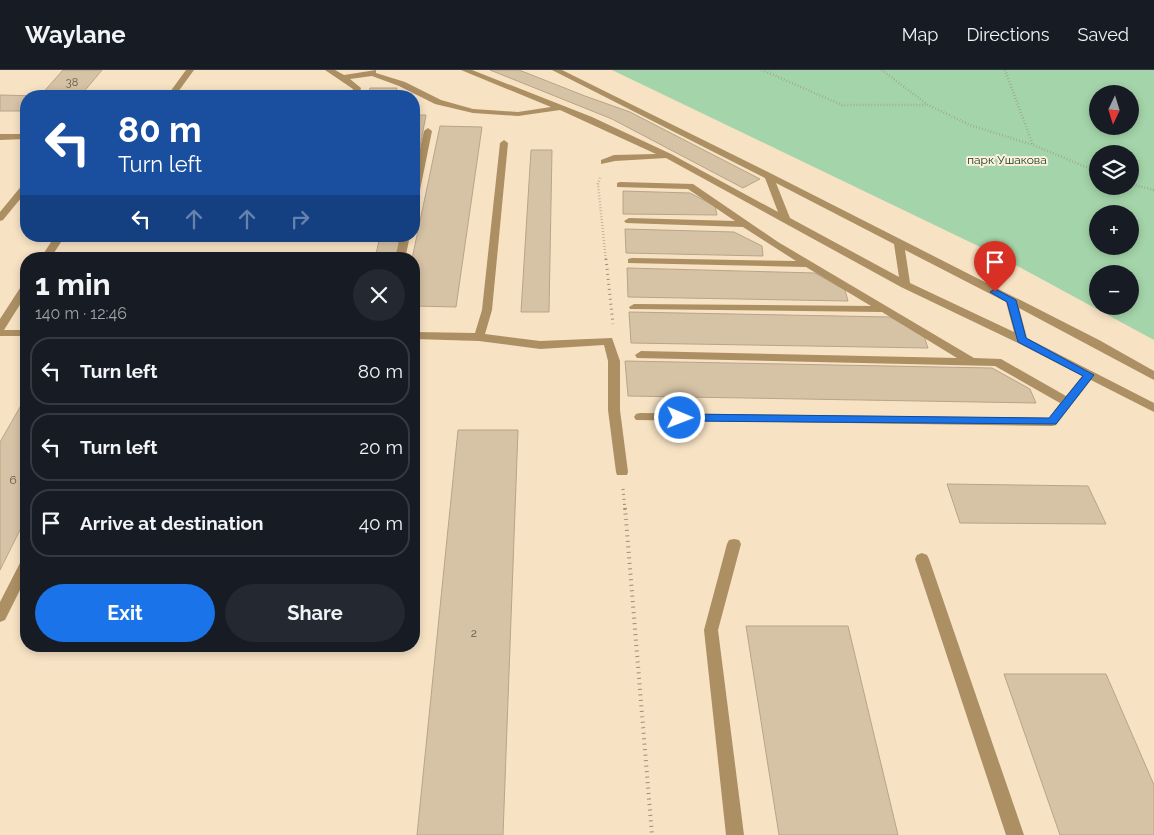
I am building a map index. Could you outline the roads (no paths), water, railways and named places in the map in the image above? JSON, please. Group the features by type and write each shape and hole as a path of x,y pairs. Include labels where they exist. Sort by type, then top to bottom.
{"lane":[{"path":"175,90 190,70"},
{"path":"329,70 358,88 357,90"},
{"path":"466,70 589,119 668,156 905,285 1022,340 1154,408"},
{"path":"556,70 769,176 1094,343 1154,376"},
{"path":"343,78 372,72 414,90"},
{"path":"420,93 438,102 473,111 518,114 560,108"},
{"path":"420,168 428,131"},
{"path":"0,137 20,137"},
{"path":"479,337 487,310 504,143"},
{"path":"604,162 614,158 668,156"},
{"path":"769,176 786,221"},
{"path":"620,185 690,186 775,244 972,361"},
{"path":"0,218 20,193"},
{"path":"629,221 746,224"},
{"path":"899,244 905,285"},
{"path":"632,261 811,264"},
{"path":"0,327 20,296"},
{"path":"1011,300 1022,340"},
{"path":"634,307 885,309"},
{"path":"0,333 20,333"},
{"path":"420,336 479,337 540,345 608,341 614,361 614,410 622,472"},
{"path":"641,354 997,362 1067,402"},
{"path":"640,417 1052,422 1089,375"},
{"path":"734,544 711,630 735,835"},
{"path":"922,559 1015,835"},
{"path":"0,616 20,577"}],"park label":[{"name":"парк Ушакова","path":"1007,160"}]}
